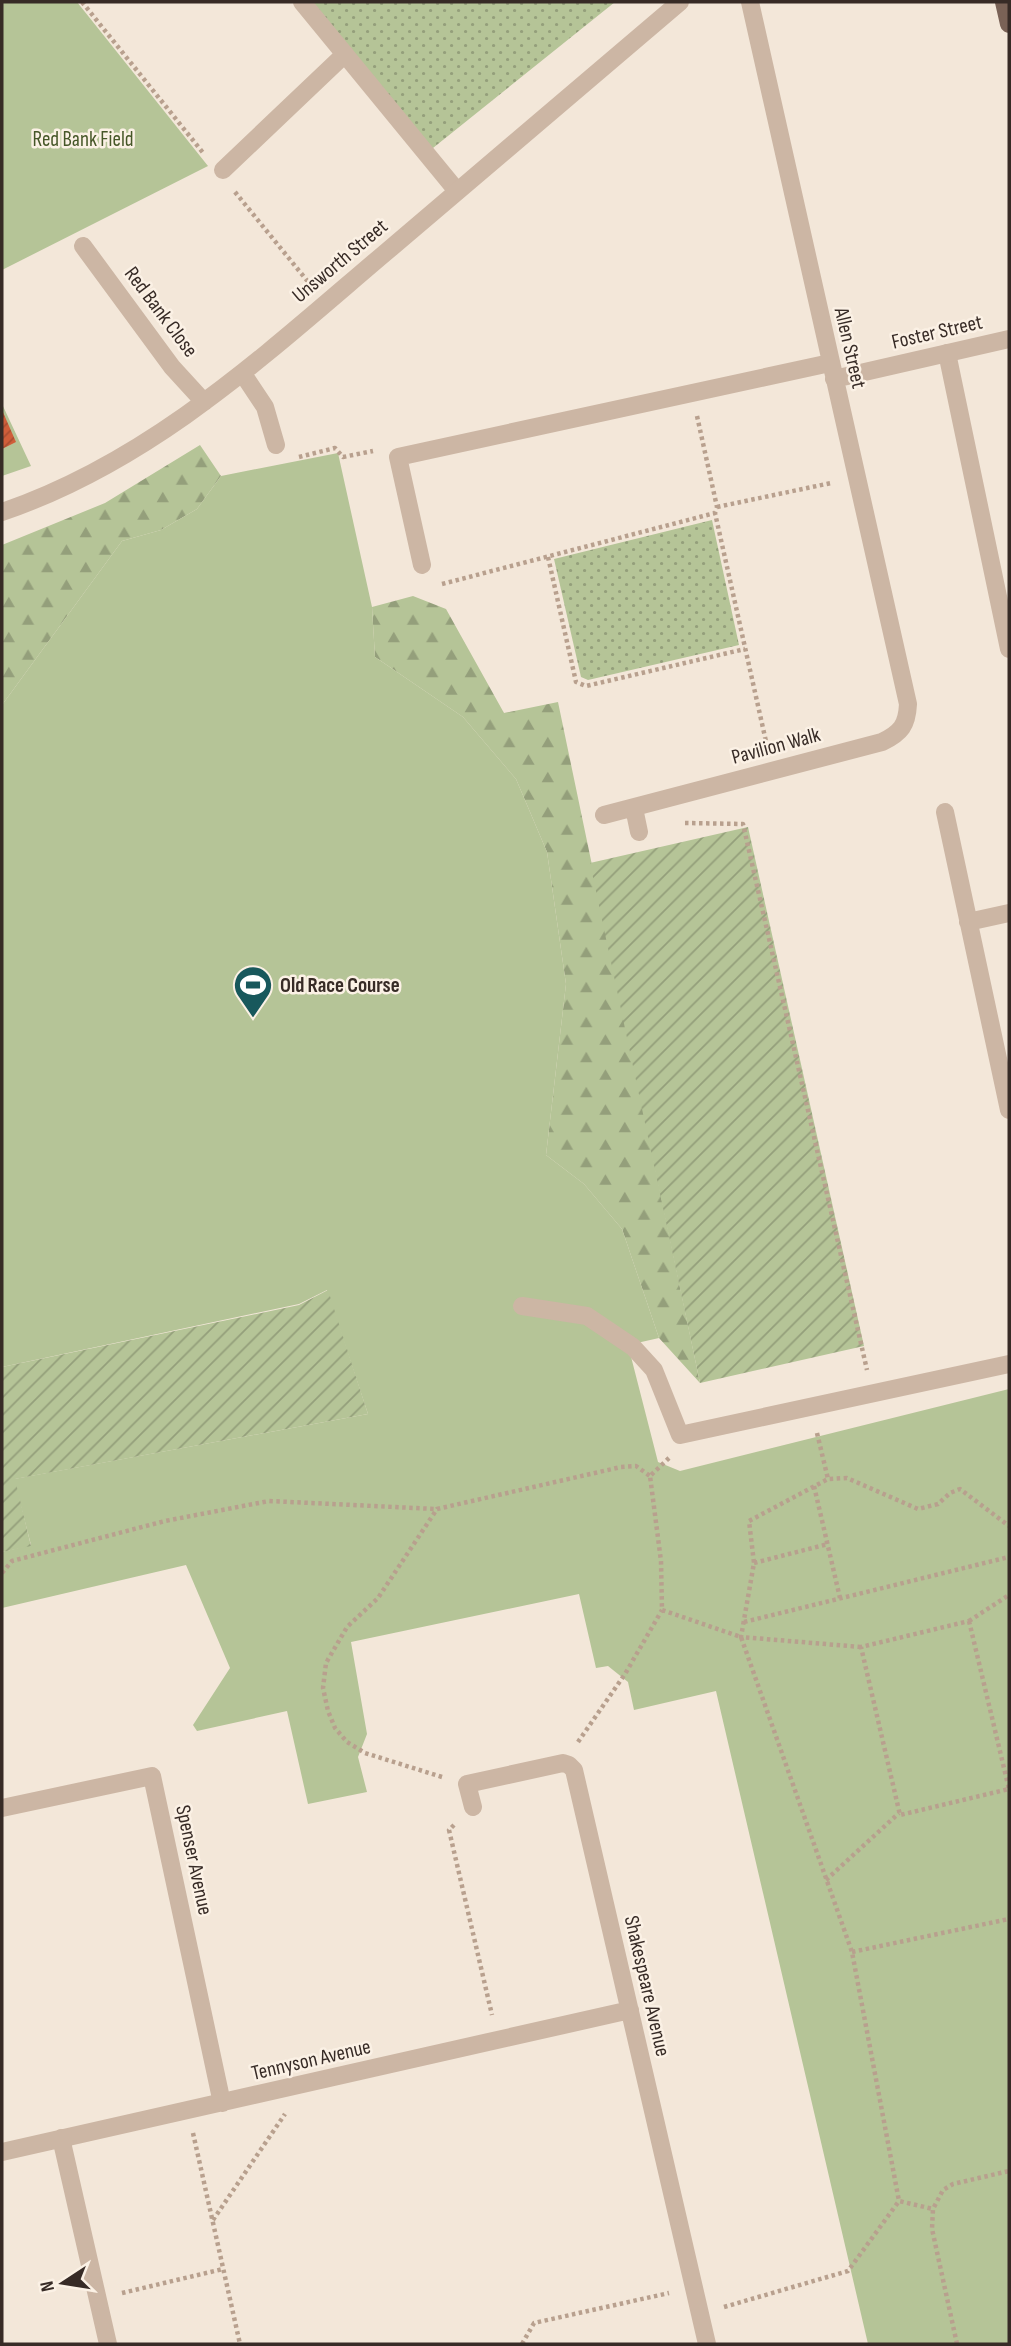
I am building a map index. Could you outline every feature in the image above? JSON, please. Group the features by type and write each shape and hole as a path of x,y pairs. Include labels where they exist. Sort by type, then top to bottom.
{"main road":[{"path":"1004,2 1009,24"}],"street":[{"path":"302,2 457,191"},
{"name":"Unsworth Street","path":"2,512 33,501 98,470 163,433 243,374 680,2"},
{"name":"Allen Street","path":"750,2 908,704"},
{"path":"223,170 345,54"},
{"name":"Red Bank Close","path":"83,246 172,367 204,402"},
{"name":"Foster Street","path":"397,457 692,394 947,353 1009,339"},
{"path":"947,353 1009,649"},
{"path":"243,374 265,407 276,445"},
{"path":"397,457 422,565"},
{"name":"Pavilion Walk","path":"604,815 882,742 898,734 907,721 908,704"},
{"path":"634,808 639,832"},
{"path":"944,812 1009,1110"},
{"path":"968,922 1009,913"},
{"path":"522,1306 587,1316 633,1346 654,1370 680,1435 1009,1364"},
{"path":"473,1807 467,1784 562,1763"},
{"name":"Shakespeare Avenue","path":"562,1763 574,1770 707,2344"},
{"name":"Spenser Avenue","path":"2,1808 152,1776 222,2103"},
{"name":"Tennyson Avenue","path":"2,2152 630,2010"},
{"path":"61,2138 108,2344"}],"path":[{"path":"82,2 206,157 223,170 225,180 326,303"},
{"path":"692,394 772,771"},
{"path":"276,445 296,458 335,449 344,457 378,450 397,457"},
{"path":"422,565 442,584 716,510 856,478"},
{"path":"548,557 576,682 586,686 745,649"},
{"path":"676,797 684,823 743,824 872,1393"},
{"path":"811,1407 828,1479"},
{"path":"650,1476 668,1460 680,1435"},
{"path":"2,1573 12,1561 165,1521 270,1501 437,1509 621,1467 636,1466 650,1476 661,1561 662,1610 625,1674 562,1763"},
{"path":"700,2314 848,2271 899,2201 852,1952 741,1637 754,1563 749,1521 828,1479 847,1478 918,1509 938,1504 950,1493 960,1489 1009,1525"},
{"path":"814,1486 841,1598"},
{"path":"437,1509 379,1598 347,1627 326,1662 323,1688 335,1728 347,1742 365,1753 467,1784"},
{"path":"754,1563 828,1544"},
{"path":"744,1622 1009,1557"},
{"path":"662,1610 741,1637 861,1647 969,1621 1009,1595"},
{"path":"861,1647 900,1815 1009,1789 969,1621"},
{"path":"473,1807 449,1830 498,2040"},
{"path":"826,1880 899,1812"},
{"path":"852,1952 1009,1919"},
{"path":"212,2221 305,2085"},
{"path":"187,2110 240,2344"},
{"path":"957,2344 932,2229 933,2209 943,2190 953,2184 1009,2171"},
{"path":"899,2201 933,2209"},
{"path":"98,2298 223,2269"},
{"path":"522,2344 534,2323 693,2287"}],"green space":[{"name":"Red Bank Field","path":"2,2 77,2 208,166 2,270"},
{"path":"302,2 615,2 428,152"},
{"path":"2,404 31,466 2,476"},
{"path":"200,445 221,476 197,509 161,530 122,541 2,705 2,545 105,503"},
{"path":"338,453 372,607 375,657 463,717 516,779 547,852 566,984 546,1155 584,1184 622,1229 659,1338 628,1345 658,1462 680,1471 1009,1389 1009,2344 868,2344 716,1691 634,1710 628,1682 608,1666 596,1668 579,1594 351,1642 367,1734 358,1757 367,1792 308,1804 287,1711 197,1731 193,1725 230,1668 186,1565 2,1608 2,1552 31,1545 14,1479 368,1414 327,1290 299,1304 2,1367 2,705 122,541 161,530 197,509 221,476"},
{"path":"712,520 739,645 588,680 581,677 554,559"},
{"path":"413,596 446,609 504,713 558,702 700,1383 659,1338 622,1229 584,1184 546,1155 566,984 547,852 516,779 463,717 375,657 372,607"},
{"path":"748,827 864,1346 700,1383 590,863"},
{"path":"328,1290 368,1414 15,1479 31,1546 2,1552 2,1367 299,1305"}],"building":[{"path":"2,410 16,442 2,449"}],"place":[{"name":"Old Race Course","path":"253,1019"}]}
